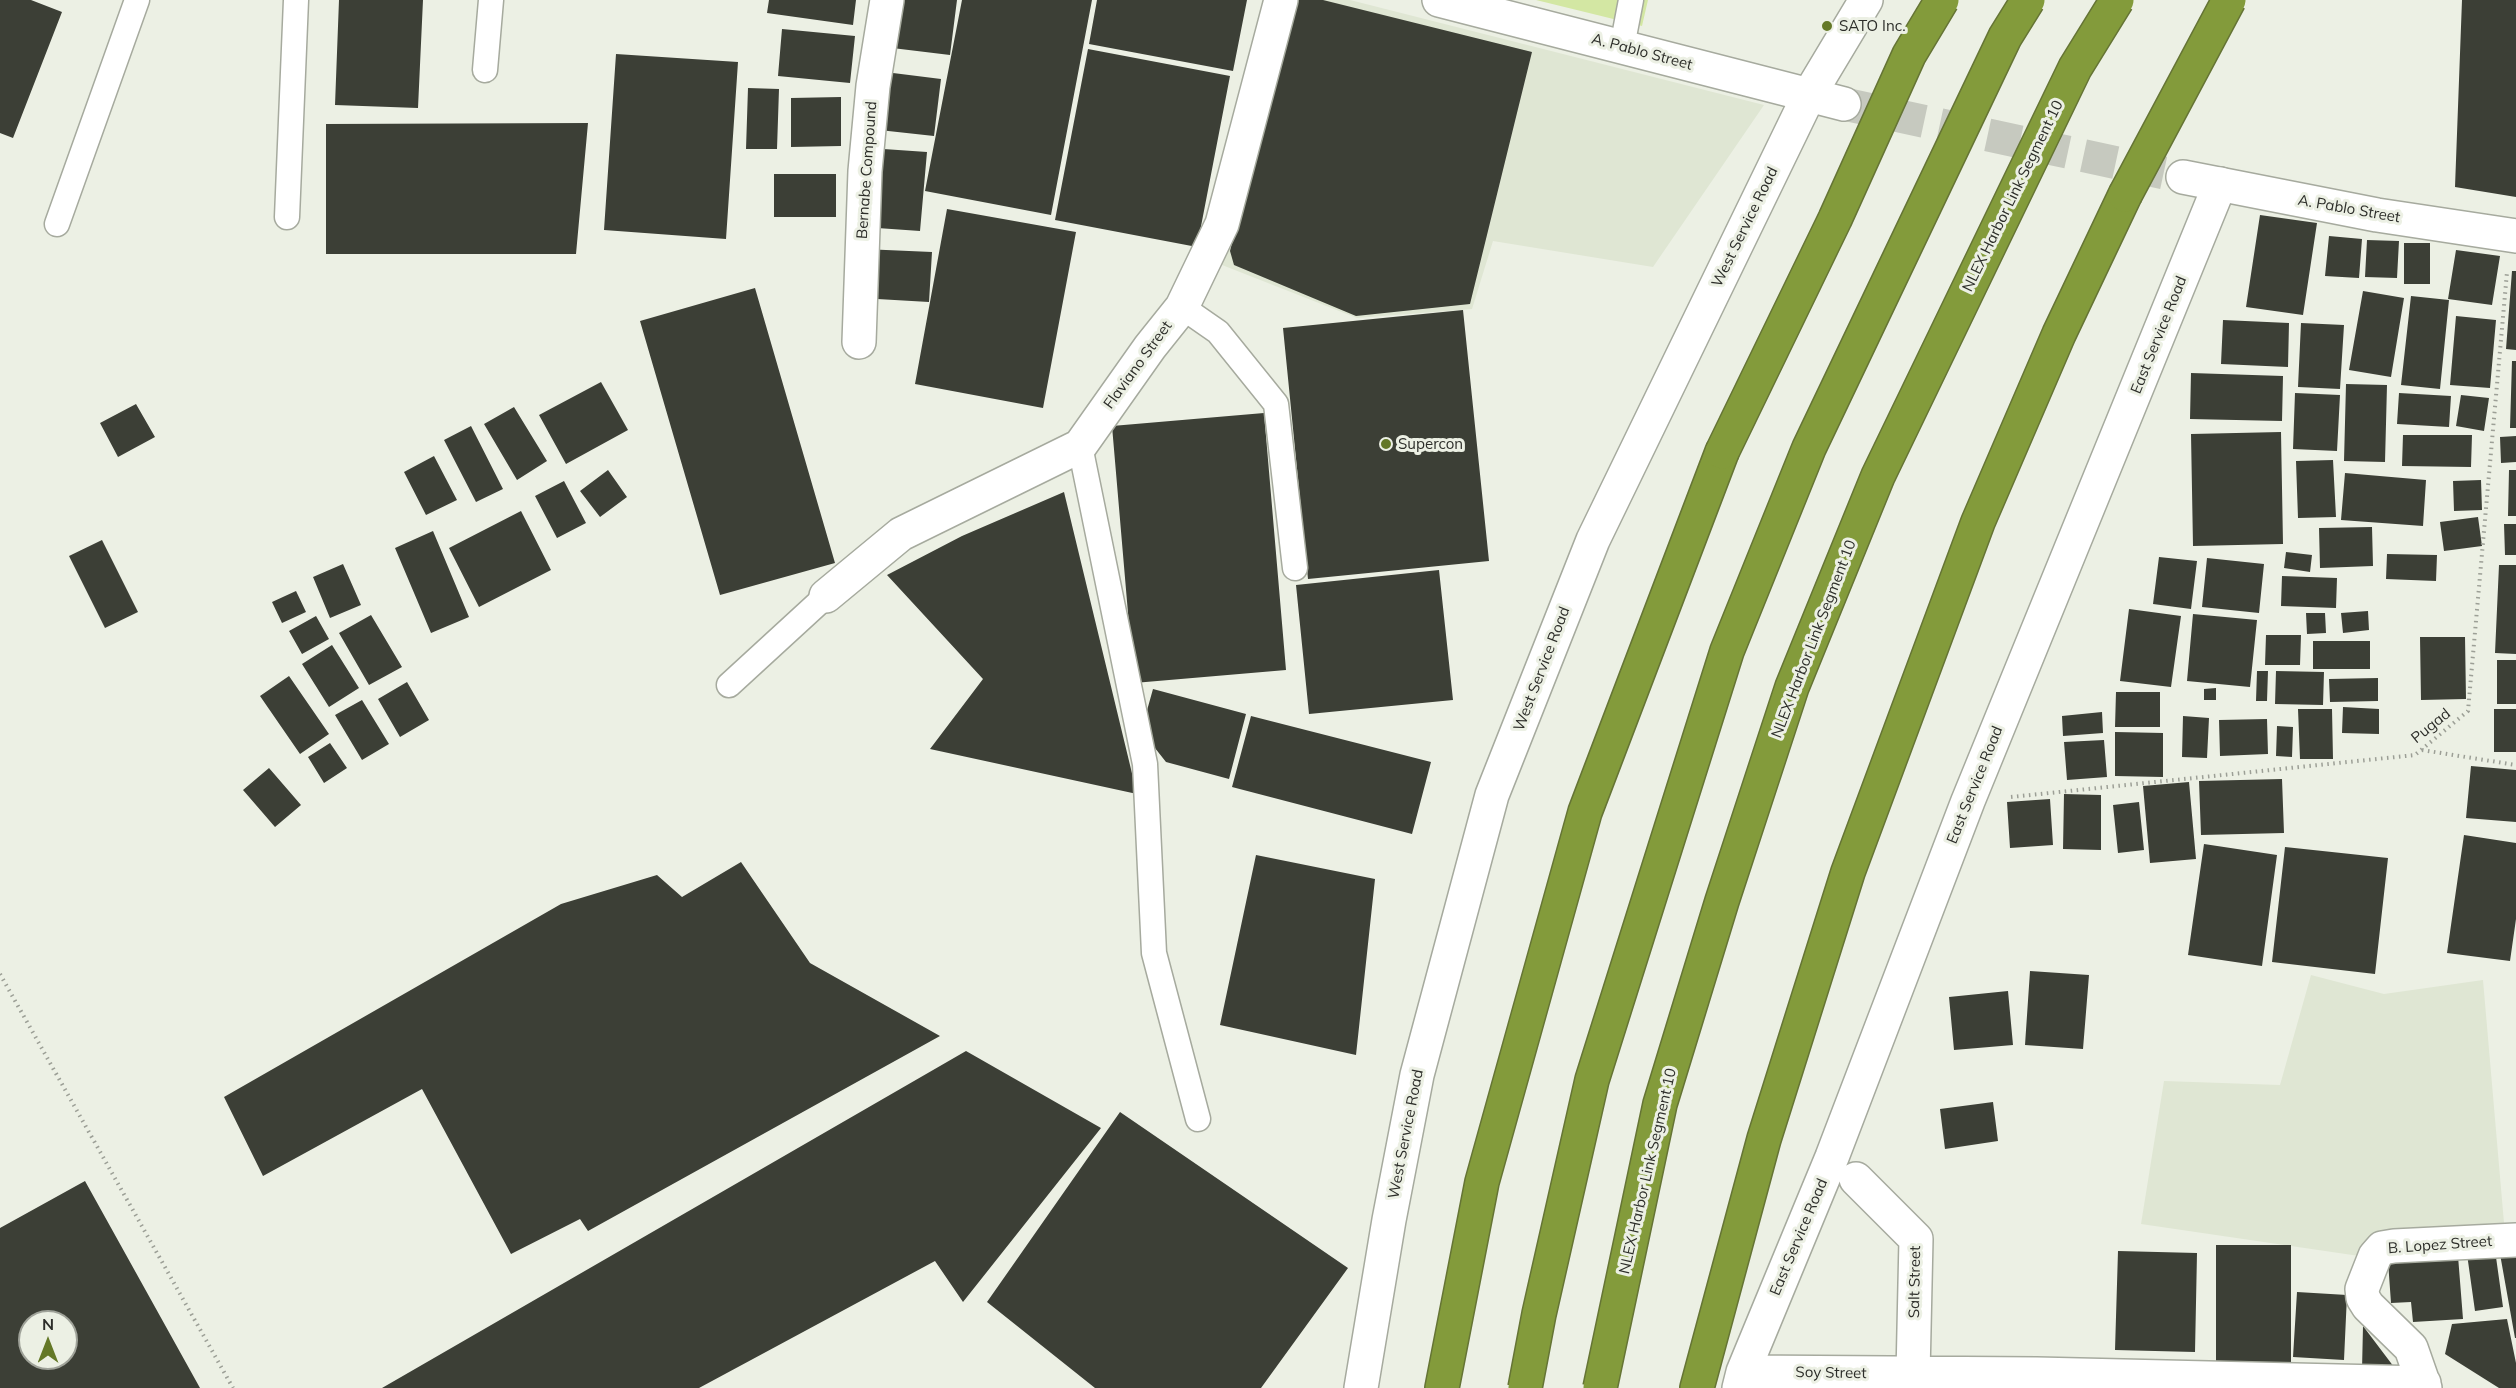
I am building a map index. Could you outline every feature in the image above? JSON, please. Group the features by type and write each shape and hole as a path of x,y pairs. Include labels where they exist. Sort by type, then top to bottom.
{"highway":[{"path":"1442,1388 1482,1182 1585,812 1722,452 1835,219 1909,55 1942,0"},
{"path":"1525,1388 1539,1314 1592,1080 1727,651 1809,448 2005,37 2028,0"},
{"name":"NLEX Harbor Link Segment 10","path":"1600,1388 1660,1104 1722,901 1792,687 1878,476 2075,68 2117,0"},
{"path":"1697,1388 1764,1139 1848,872 1978,522 2059,334 2110,227 2229,0"}],"street":[{"name":"Bernabe Compound","path":"859,342 865,171 873,86 886,0"},
{"name":"Flaviano Street","path":"826,596 901,534 1080,446 1150,346 1182,307 1222,224 1281,0"},
{"name":"A. Pablo Street","path":"1439,0 1844,104"},
{"name":"West Service Road","path":"1361,1388 1389,1220 1417,1075 1492,795 1593,540 1809,95 1866,0"},
{"name":"A. Pablo Street","path":"2183,177 2377,215 2513,235"},
{"name":"East Service Road","path":"1741,1380 1832,1157 1968,801 2220,184"},
{"name":"Salt Street","path":"1856,1179 1916,1239 1901,1379"},
{"name":"B. Lopez Street","path":"2425,1386 2411,1348 2368,1306 2363,1298 2362,1289 2375,1256 2382,1248 2394,1246 2516,1240"},
{"name":"Soy Street","path":"1741,1380 1901,1379 2037,1374 2425,1386"}],"lane":[{"path":"57,224 137,0"},
{"path":"287,217 296,0"},
{"path":"485,70 491,0"},
{"path":"1622,47 1631,0"},
{"path":"1182,307 1218,332 1276,404 1295,568"},
{"path":"1080,446 1145,764 1154,952 1198,1119"},
{"path":"729,685 826,596"}],"path":[{"name":"Pugad","path":"1968,801 2415,755 2468,711 2513,235"},
{"path":"2421,750 2516,765"},
{"path":"0,974 233,1388"}],"shaded area":[{"path":"1288,0 1350,0 1764,105 1653,267 1493,241 1472,309 1357,318 1217,263"},
{"path":"2311,975 2384,994 2483,980 2504,1223 2379,1230 2366,1257 2141,1224 2164,1081 2280,1085"}],"green space":[{"path":"1536,0 1648,0 1642,26"}],"building":[{"path":"0,0 31,0 62,12 13,138 0,133"},
{"path":"339,0 423,0 418,108 335,105"},
{"path":"769,0 856,0 853,25 767,13"},
{"path":"889,0 957,0 950,55 884,47"},
{"path":"962,0 1092,0 1051,215 925,191"},
{"path":"1097,0 1247,0 1233,71 1089,44"},
{"path":"1293,0 1323,0 1532,52 1470,304 1356,316 1234,265 1230,251"},
{"path":"2462,0 2516,0 2516,197 2455,187"},
{"path":"782,29 855,36 850,83 778,76"},
{"path":"1088,49 1230,76 1197,247 1055,220"},
{"path":"616,54 738,62 726,239 604,230"},
{"path":"877,71 941,79 934,136 870,129"},
{"path":"748,88 779,89 777,149 746,149"},
{"path":"841,97 841,146 791,147 791,98"},
{"path":"588,123 576,254 326,254 326,124"},
{"path":"869,148 927,152 920,231 863,227"},
{"path":"774,174 836,174 836,217 774,217"},
{"path":"947,209 1076,232 1043,408 915,384"},
{"path":"2260,215 2317,223 2303,315 2246,307"},
{"path":"2329,236 2362,239 2359,278 2325,276"},
{"path":"2367,240 2399,241 2397,278 2365,277"},
{"path":"2404,243 2430,243 2430,284 2404,284"},
{"path":"863,249 932,252 929,302 860,298"},
{"path":"2456,250 2500,256 2492,305 2448,299"},
{"path":"2512,271 2516,271 2516,350 2506,349"},
{"path":"755,288 835,563 720,595 640,321"},
{"path":"2363,291 2404,298 2391,377 2349,370"},
{"path":"2411,296 2449,300 2440,389 2401,385"},
{"name":"Supercon","path":"1463,310 1489,561 1308,579 1283,328"},
{"path":"2456,316 2496,320 2490,388 2450,385"},
{"path":"2223,320 2289,323 2288,367 2221,364"},
{"path":"2301,323 2344,325 2340,389 2298,387"},
{"path":"2512,361 2516,361 2516,428 2510,428"},
{"path":"2191,373 2283,376 2282,421 2190,419"},
{"path":"601,382 628,430 566,464 539,415"},
{"path":"2346,384 2387,385 2385,462 2344,461"},
{"path":"2295,393 2340,395 2337,451 2293,449"},
{"path":"2399,393 2451,396 2449,427 2397,424"},
{"path":"2461,395 2489,398 2484,431 2456,426"},
{"path":"136,404 155,437 118,457 100,423"},
{"path":"514,407 547,461 517,480 484,424"},
{"path":"1264,413 1286,670 1134,683 1112,426"},
{"path":"471,426 503,489 476,502 444,440"},
{"path":"2281,432 2283,544 2193,546 2191,434"},
{"path":"2403,435 2472,435 2471,467 2402,466"},
{"path":"2516,436 2516,462 2501,463 2500,437"},
{"path":"434,456 457,500 426,515 404,472"},
{"path":"2333,460 2336,517 2298,518 2296,461"},
{"path":"608,470 627,497 600,517 580,491"},
{"path":"2509,470 2516,470 2516,516 2508,516"},
{"path":"2345,473 2426,480 2423,526 2341,520"},
{"path":"2481,480 2482,510 2454,511 2453,481"},
{"path":"564,481 586,523 557,538 535,496"},
{"path":"1064,492 1137,794 930,749 983,679 887,575 962,536"},
{"path":"521,511 551,570 479,607 449,548"},
{"path":"2478,517 2482,546 2444,551 2440,522"},
{"path":"2504,524 2516,524 2516,555 2505,555"},
{"path":"2372,527 2373,566 2320,568 2319,528"},
{"path":"433,531 469,617 431,633 395,548"},
{"path":"102,540 138,612 105,628 69,556"},
{"path":"2286,552 2312,555 2310,572 2284,568"},
{"path":"2387,554 2437,555 2436,581 2386,579"},
{"path":"2159,557 2197,561 2191,609 2153,604"},
{"path":"2207,558 2264,564 2259,613 2202,607"},
{"path":"343,564 361,605 330,618 313,577"},
{"path":"2499,565 2516,565 2516,654 2495,653"},
{"path":"1439,570 1453,700 1309,714 1296,585"},
{"path":"2282,576 2337,578 2336,608 2281,606"},
{"path":"296,591 306,612 282,623 272,602"},
{"path":"2129,609 2181,616 2171,687 2120,681"},
{"path":"2368,611 2369,630 2343,633 2341,613"},
{"path":"2306,613 2325,613 2326,633 2307,634"},
{"path":"2193,614 2257,620 2250,687 2187,681"},
{"path":"371,615 402,667 369,685 339,633"},
{"path":"316,616 329,639 302,654 289,631"},
{"path":"2266,635 2301,635 2300,665 2265,665"},
{"path":"2420,637 2465,637 2466,699 2421,700"},
{"path":"2313,641 2370,641 2370,669 2313,669"},
{"path":"332,645 359,688 329,707 302,664"},
{"path":"2497,660 2516,660 2516,704 2497,704"},
{"path":"2257,671 2268,671 2267,701 2256,701"},
{"path":"2276,671 2324,672 2323,705 2275,704"},
{"path":"289,676 329,734 300,754 260,696"},
{"path":"2378,678 2378,701 2330,702 2329,679"},
{"path":"407,682 429,720 400,737 378,699"},
{"path":"2216,688 2216,700 2204,700 2204,689"},
{"path":"1153,689 1246,714 1229,779 1166,762 1151,743 1146,714"},
{"path":"2116,692 2160,692 2160,727 2115,727"},
{"path":"362,700 389,744 362,760 335,715"},
{"path":"2343,707 2379,709 2379,734 2342,733"},
{"path":"2298,709 2332,709 2333,759 2300,759"},
{"path":"2494,709 2516,709 2516,752 2494,752"},
{"path":"2102,712 2103,733 2063,736 2062,716"},
{"path":"1251,716 1431,762 1412,834 1232,787"},
{"path":"2183,716 2209,718 2207,758 2182,757"},
{"path":"2267,719 2268,754 2220,756 2219,720"},
{"path":"2277,726 2293,727 2292,757 2276,756"},
{"path":"2115,732 2163,733 2163,777 2115,776"},
{"path":"2104,740 2107,777 2067,780 2064,742"},
{"path":"330,743 347,768 324,783 308,757"},
{"path":"2471,766 2516,770 2516,822 2466,818"},
{"path":"269,768 301,805 275,827 243,790"},
{"path":"2282,779 2284,833 2201,835 2199,781"},
{"path":"2189,782 2196,859 2150,863 2143,786"},
{"path":"2064,794 2101,795 2101,850 2063,849"},
{"path":"2050,799 2053,845 2010,848 2007,802"},
{"path":"2139,802 2144,850 2118,853 2113,805"},
{"path":"2464,835 2516,843 2516,919 2510,961 2447,953"},
{"path":"2204,844 2277,855 2262,966 2188,955"},
{"path":"2285,847 2388,858 2375,974 2272,962"},
{"path":"1256,855 1375,879 1356,1055 1220,1025"},
{"path":"741,862 810,963 940,1036 588,1231 580,1219 511,1254 422,1089 263,1176 224,1097 561,904 657,875 682,897"},
{"path":"2030,971 2089,975 2083,1049 2025,1045"},
{"path":"2008,991 2013,1045 1954,1050 1949,997"},
{"path":"966,1051 1101,1128 963,1302 935,1261 699,1388 382,1388"},
{"path":"1993,1102 1998,1141 1945,1149 1940,1109"},
{"path":"1120,1112 1348,1268 1261,1388 1095,1388 987,1302"},
{"path":"85,1181 200,1388 0,1388 0,1228"},
{"path":"2216,1245 2291,1245 2291,1367 2216,1367"},
{"path":"2495,1250 2503,1307 2475,1311 2467,1254"},
{"path":"2118,1251 2197,1253 2195,1352 2115,1350"},
{"path":"2500,1254 2516,1255 2516,1338 2515,1338"},
{"path":"2458,1256 2463,1319 2413,1322 2411,1302 2391,1303 2388,1261"},
{"path":"2297,1292 2347,1295 2344,1360 2293,1357"},
{"path":"2507,1319 2516,1363 2516,1388 2499,1388 2445,1354 2452,1324"},
{"path":"2363,1326 2397,1371 2362,1370"}],"tunnel":[{"path":"1844,104 2183,177"}],"place":[{"name":"SATO Inc.","path":"1827,26"},
{"name":"Supercon","path":"1386,444"}]}
